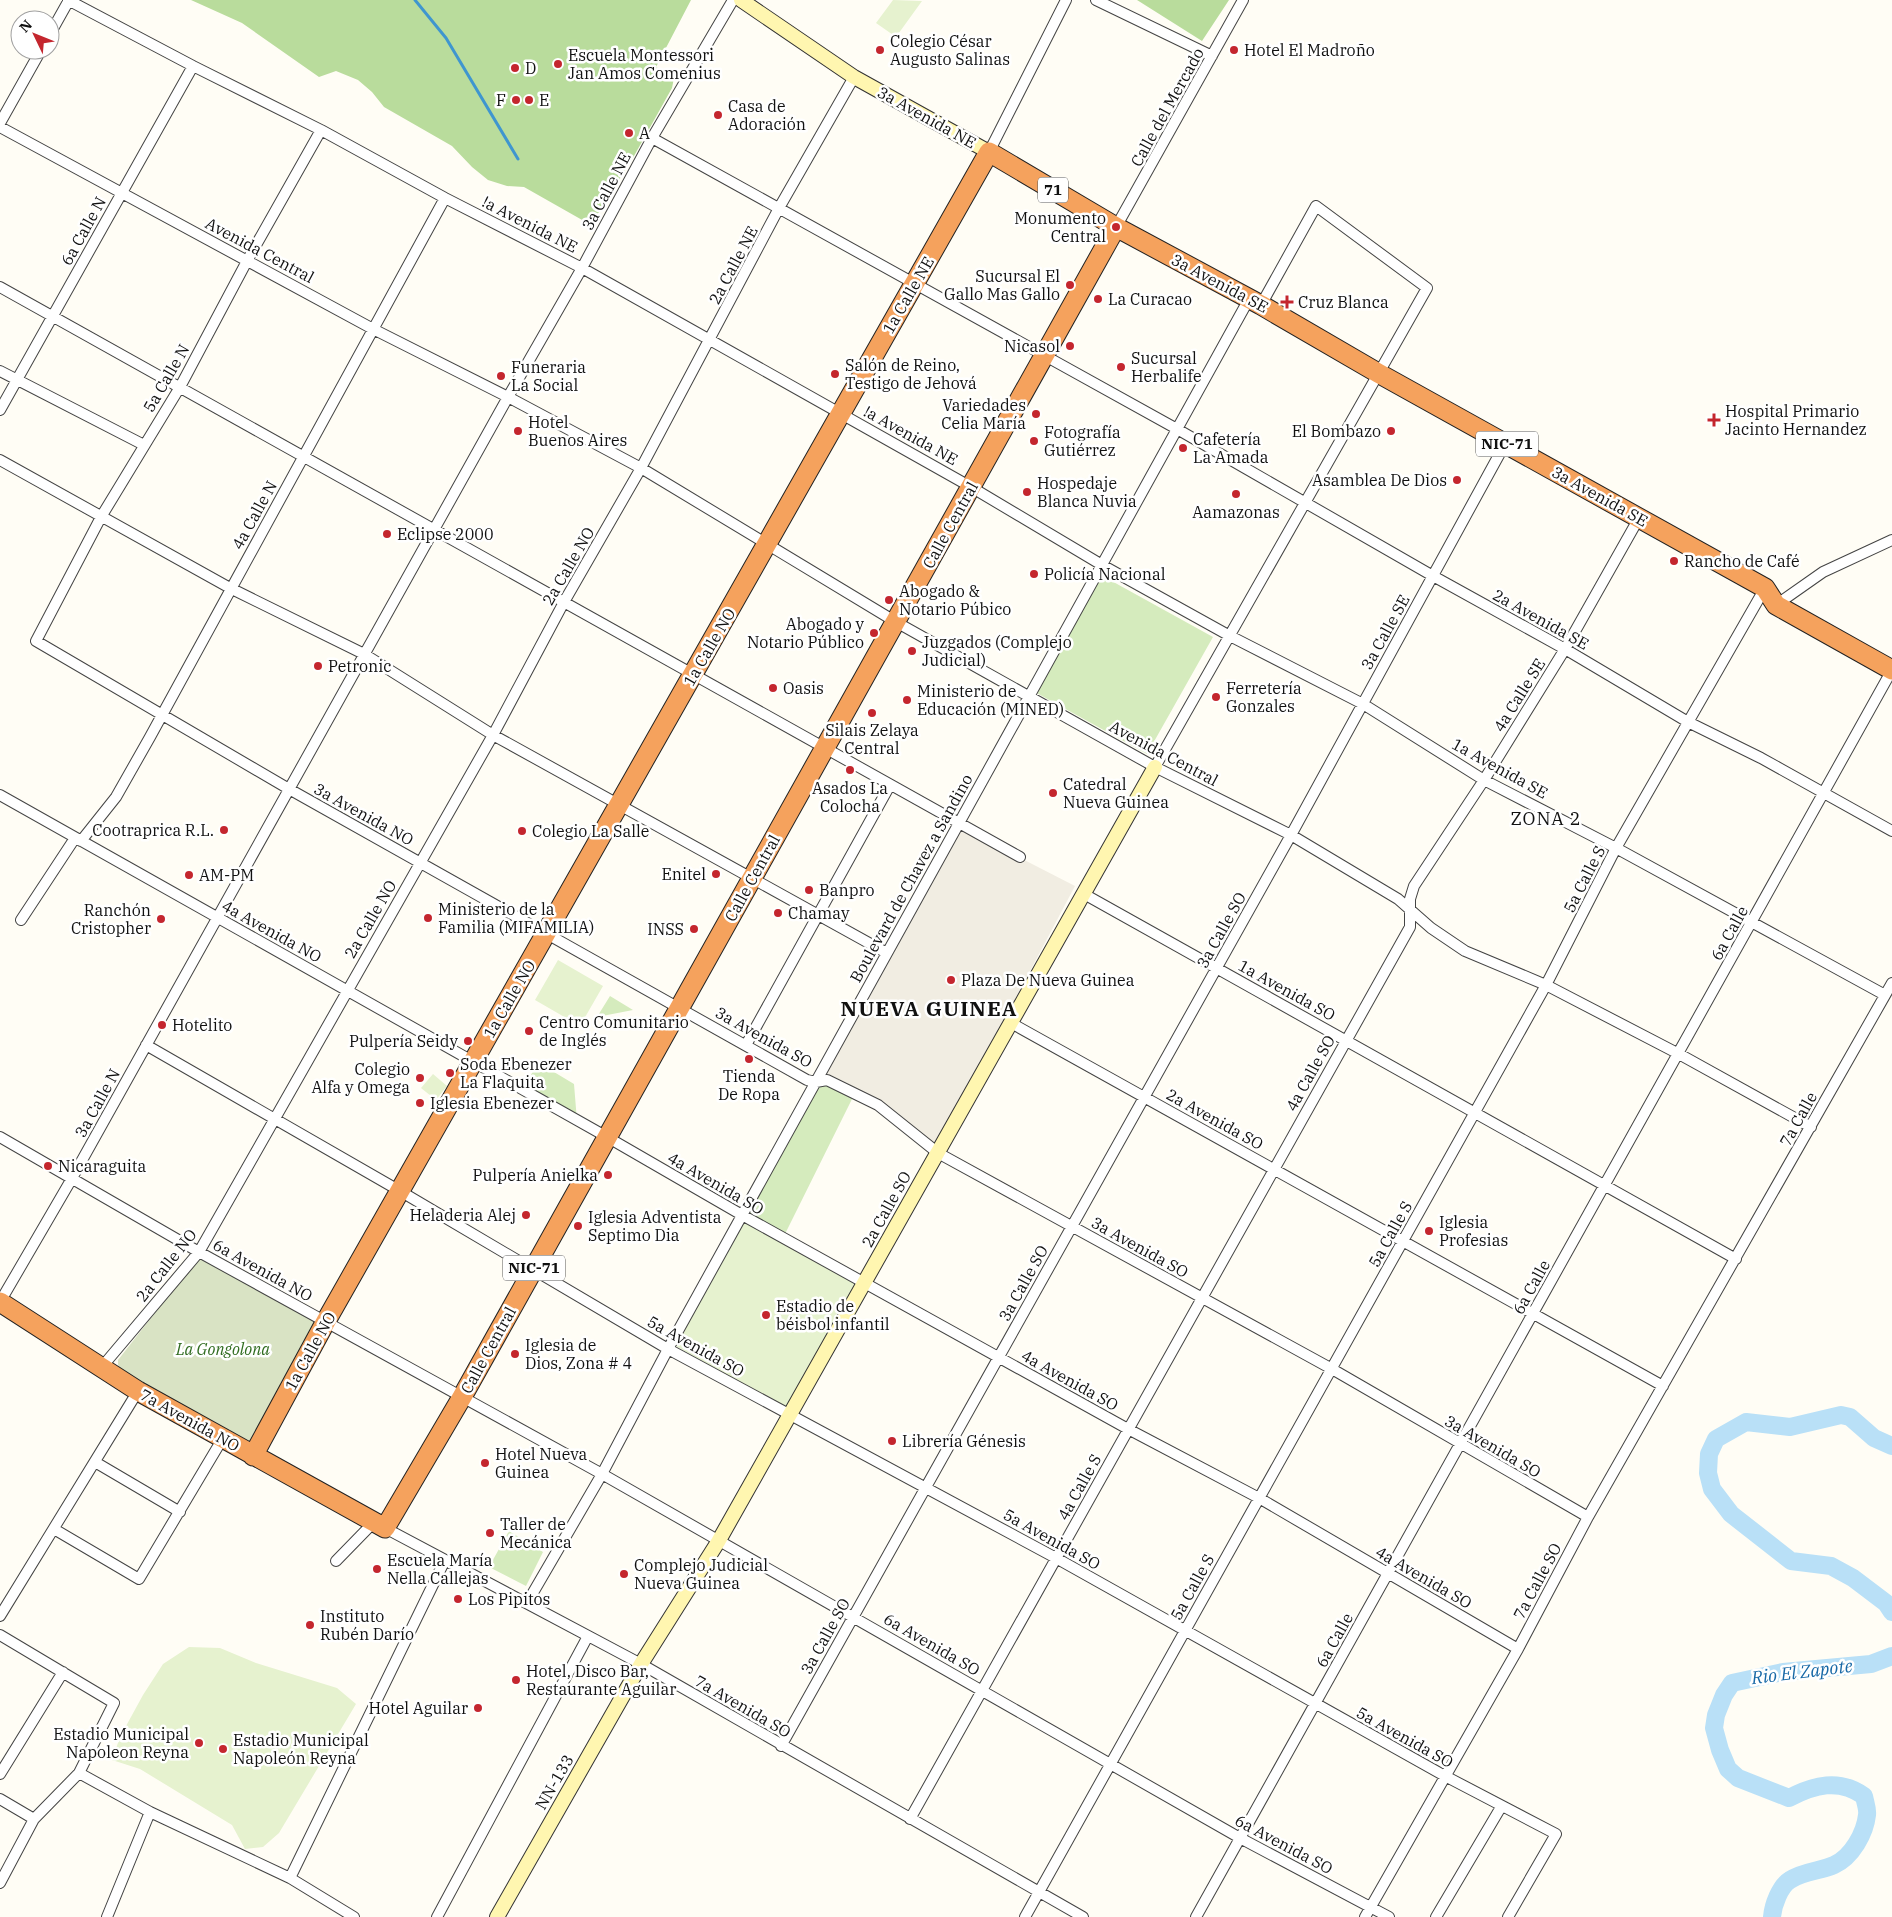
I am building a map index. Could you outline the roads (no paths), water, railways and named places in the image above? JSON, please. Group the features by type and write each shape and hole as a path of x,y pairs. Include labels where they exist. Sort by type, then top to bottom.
{"highway":[{"name":"3a Avenida NE","path":"989,152 1116,227"},
{"name":"1a Calle NE","path":"768,543 989,152"},
{"name":"3a Avenida SE","path":"1116,227 1255,302 1378,373 1765,588 1776,605 1892,670"},
{"name":"Calle Central","path":"380,1525 462,1397 1116,227"},
{"name":"1a Calle NO","path":"253,1456 326,1321 768,543"},
{"name":"7a Avenida NO","path":"0,1302 138,1391 380,1525"}],"street":[{"path":"60,16 69,0"},
{"name":"!a Avenida NE","path":"69,0 582,268 971,487 1102,565"},
{"name":"3a Calle NE","path":"364,654 582,268 652,138 733,0"},
{"name":"3a Avenida NE","path":"741,0 854,77 989,152"},
{"path":"989,152 1066,0"},
{"path":"1096,0 1212,56"},
{"name":"Calle del Mercado","path":"1116,227 1243,0"},
{"path":"0,125 36,60"},
{"name":"6a Calle N","path":"0,410 193,66"},
{"name":"2a Calle NE","path":"641,468 711,340 779,208 854,77"},
{"name":"Avenida Central","path":"0,125 373,329 508,397 641,468 896,622 1156,767 1291,835 1398,899 1430,928 1465,951 1546,985 1679,1054 1811,1127"},
{"name":"5a Calle N","path":"36,641 101,516 180,387 247,261 321,130"},
{"name":"2a Avenida SE","path":"652,138 1176,429 1565,649 1688,722 1761,758 1892,831"},
{"name":"4a Calle N","path":"21,920 78,839 116,797 445,198"},
{"name":"Boulevard de Chavez a Sandino","path":"527,1603 602,1474 668,1348 1176,429 1316,206 1427,288 1378,373"},
{"path":"0,287 1020,857"},
{"path":"0,371 144,445"},
{"path":"1156,767 1378,373"},
{"name":"3a Calle SE","path":"1291,835 1506,444"},
{"path":"0,460 230,588 364,654 494,735 887,954"},
{"name":"2a Calle NO","path":"101,1368 199,1252 346,990 494,735 564,602 641,468"},
{"name":"4a Calle SE","path":"1410,911 1410,899 1414,886 1484,780 1565,649 1639,518"},
{"path":"1776,605 1823,572 1892,540"},
{"name":"1a Avenida SE","path":"1102,565 1230,636 1363,704 1484,780 1616,848 1885,995"},
{"name":"5a Calle S","path":"1024,1917 1546,985 1616,848 1765,588"},
{"name":"3a Avenida NO","path":"36,641 289,789 680,1007"},
{"name":"3a Calle N","path":"0,1302 71,1180 364,654"},
{"name":"6a Calle","path":"1196,1917 1892,670"},
{"name":"2a Calle SO","path":"642,1664 718,1542 1156,767"},
{"path":"746,1045 890,785"},
{"name":"4a Avenida NO","path":"0,795 607,1137"},
{"name":"3a Calle SO","path":"781,1746 1291,835"},
{"name":"1a Avenida SO","path":"1084,894 1736,1259"},
{"name":"4a Calle SO","path":"1274,1169 1410,927 1410,911"},
{"name":"7a Calle","path":"1736,1259 1892,983"},
{"name":"3a Avenida SO","path":"680,1007 806,1080 816,1082 827,1080 878,1105 938,1152 1332,1369 1588,1517"},
{"name":"2a Avenida SO","path":"1011,1023 1663,1386"},
{"name":"5a Avenida SO","path":"146,1045 668,1348 1056,1558 1444,1776 1556,1834 1508,1917"},
{"name":"6a Avenida NO","path":"0,1137 71,1180 462,1397"},
{"name":"4a Avenida SO","path":"607,1137 998,1358 1259,1498 1518,1649"},
{"name":"4a Calle S","path":"910,1819 1274,1169"},
{"name":"7a Calle SO","path":"1365,1917 1518,1649 1588,1517 1736,1259"},
{"path":"0,1616 138,1391"},
{"name":"6a Avenida SO","path":"462,1397 602,1474 718,1542 1111,1763 1240,1838 1389,1917"},
{"path":"54,1529 139,1579 223,1438"},
{"path":"95,1462 180,1512"},
{"path":"336,1561 380,1525"},
{"name":"7a Avenida SO","path":"380,1525 642,1664 781,1746 1083,1917"},
{"path":"290,1878 445,1560"},
{"path":"0,1635 114,1702 79,1773 34,1819 0,1884"},
{"path":"437,1917 588,1636"},
{"name":"NN-133","path":"497,1917 642,1664"},
{"path":"0,1774 63,1672"},
{"path":"79,1773 150,1812 290,1878 354,1917"},
{"path":"0,1799 34,1819"},
{"path":"1436,1917 1501,1806"},
{"path":"107,1917 150,1812"}],"waterway":[{"path":"415,0 446,38 518,159"},
{"name":"Rio El Zapote","path":"1892,1446 1874,1438 1850,1417 1841,1415 1790,1427 1746,1422 1716,1439 1709,1454 1708,1473 1712,1489 1731,1514 1791,1561 1831,1566 1853,1578 1886,1603 1892,1612"},
{"name":"Rio El Zapote","path":"1772,1917 1778,1896 1786,1883 1795,1877 1834,1865 1852,1850 1864,1829 1867,1815 1866,1805 1864,1796 1855,1790 1836,1785 1817,1787 1789,1798 1738,1778 1728,1769 1714,1728 1716,1715 1724,1695 1732,1683 1783,1672 1871,1664 1892,1656"}],"place":[{"name":"Colegio César Augusto Salinas","path":"880,50"},
{"name":"Hotel El Madroño","path":"1234,50"},
{"name":"Escuela Montessori Jan Amos Comenius","path":"558,64"},
{"name":"D","path":"515,68"},
{"name":"F","path":"516,100"},
{"name":"E","path":"529,100"},
{"name":"Casa de Adoración","path":"718,115"},
{"name":"A","path":"629,133"},
{"name":"Monumento Central","path":"1116,227"},
{"name":"Sucursal El Gallo Mas Gallo","path":"1070,285"},
{"name":"La Curacao","path":"1098,299"},
{"name":"Cruz Blanca","path":"1287,302"},
{"name":"Nicasol","path":"1070,346"},
{"name":"Sucursal Herbalife","path":"1121,367"},
{"name":"Salón de Reino, Testigo de Jehová","path":"835,374"},
{"name":"Funeraria La Social","path":"501,376"},
{"name":"Variedades Celia María","path":"1036,414"},
{"name":"Hospital Primario Jacinto Hernandez","path":"1714,420"},
{"name":"Hotel Buenos Aires","path":"518,431"},
{"name":"El Bombazo","path":"1391,431"},
{"name":"Fotografía Gutiérrez","path":"1034,441"},
{"name":"Cafetería La Amada","path":"1183,448"},
{"name":"Asamblea De Dios","path":"1457,480"},
{"name":"Hospedaje Blanca Nuvia","path":"1027,492"},
{"name":"Aamazonas","path":"1236,494"},
{"name":"Eclipse 2000","path":"387,534"},
{"name":"Rancho de Café","path":"1674,561"},
{"name":"Policía Nacional","path":"1034,574"},
{"name":"Abogado & Notario Púbico","path":"889,600"},
{"name":"Abogado y Notario Público","path":"874,633"},
{"name":"Juzgados (Complejo Judicial)","path":"912,651"},
{"name":"Petronic","path":"318,666"},
{"name":"Oasis","path":"773,688"},
{"name":"Ferretería Gonzales","path":"1216,697"},
{"name":"Ministerio de Educación (MINED)","path":"907,700"},
{"name":"Silais Zelaya Central","path":"872,713"},
{"name":"Asados La Colocha","path":"850,770"},
{"name":"Catedral Nueva Guinea","path":"1053,793"},
{"name":"Cootraprica R.L.","path":"224,830"},
{"name":"Colegio La Salle","path":"522,831"},
{"name":"Enitel","path":"716,874"},
{"name":"AM-PM","path":"189,875"},
{"name":"Banpro","path":"809,890"},
{"name":"Chamay","path":"778,913"},
{"name":"Ministerio de la Familia (MIFAMILIA)","path":"428,918"},
{"name":"Ranchón Cristopher","path":"161,919"},
{"name":"INSS","path":"694,929"},
{"name":"Plaza De Nueva Guinea","path":"951,980"},
{"name":"Hotelito","path":"162,1025"},
{"name":"Centro Comunitario de Inglés","path":"529,1031"},
{"name":"Pulpería Seidy","path":"468,1041"},
{"name":"Tienda De Ropa","path":"749,1059"},
{"name":"Soda Ebenezer La Flaquita","path":"450,1073"},
{"name":"Colegio Alfa y Omega","path":"420,1078"},
{"name":"Iglesia Ebenezer","path":"420,1103"},
{"name":"Nicaraguita","path":"48,1166"},
{"name":"Pulpería Anielka","path":"608,1175"},
{"name":"Heladeria Alej","path":"526,1215"},
{"name":"Iglesia Adventista Septimo Dia","path":"578,1226"},
{"name":"Iglesia Profesias","path":"1429,1231"},
{"name":"Estadio de béisbol infantil","path":"766,1315"},
{"name":"Iglesia de Dios, Zona # 4","path":"515,1354"},
{"name":"Librería Génesis","path":"892,1441"},
{"name":"Hotel Nueva Guinea","path":"485,1463"},
{"name":"Taller de Mecánica","path":"490,1533"},
{"name":"Escuela María Nella Callejas","path":"377,1569"},
{"name":"Complejo Judicial Nueva Guinea","path":"624,1574"},
{"name":"Los Pipitos","path":"458,1599"},
{"name":"Instituto Rubén Darío","path":"310,1625"},
{"name":"Hotel, Disco Bar, Restaurante Aguilar","path":"516,1680"},
{"name":"Hotel Aguilar","path":"478,1708"},
{"name":"Estadio Municipal Napoleon Reyna","path":"199,1743"},
{"name":"Estadio Municipal Napoleón Reyna","path":"223,1749"}],"district":[{"name":"ZONA 2","path":"1546,819"},
{"name":"NUEVA GUINEA","path":"929,1009"}],"park label":[{"name":"La Gongolona","path":"223,1349"}]}
